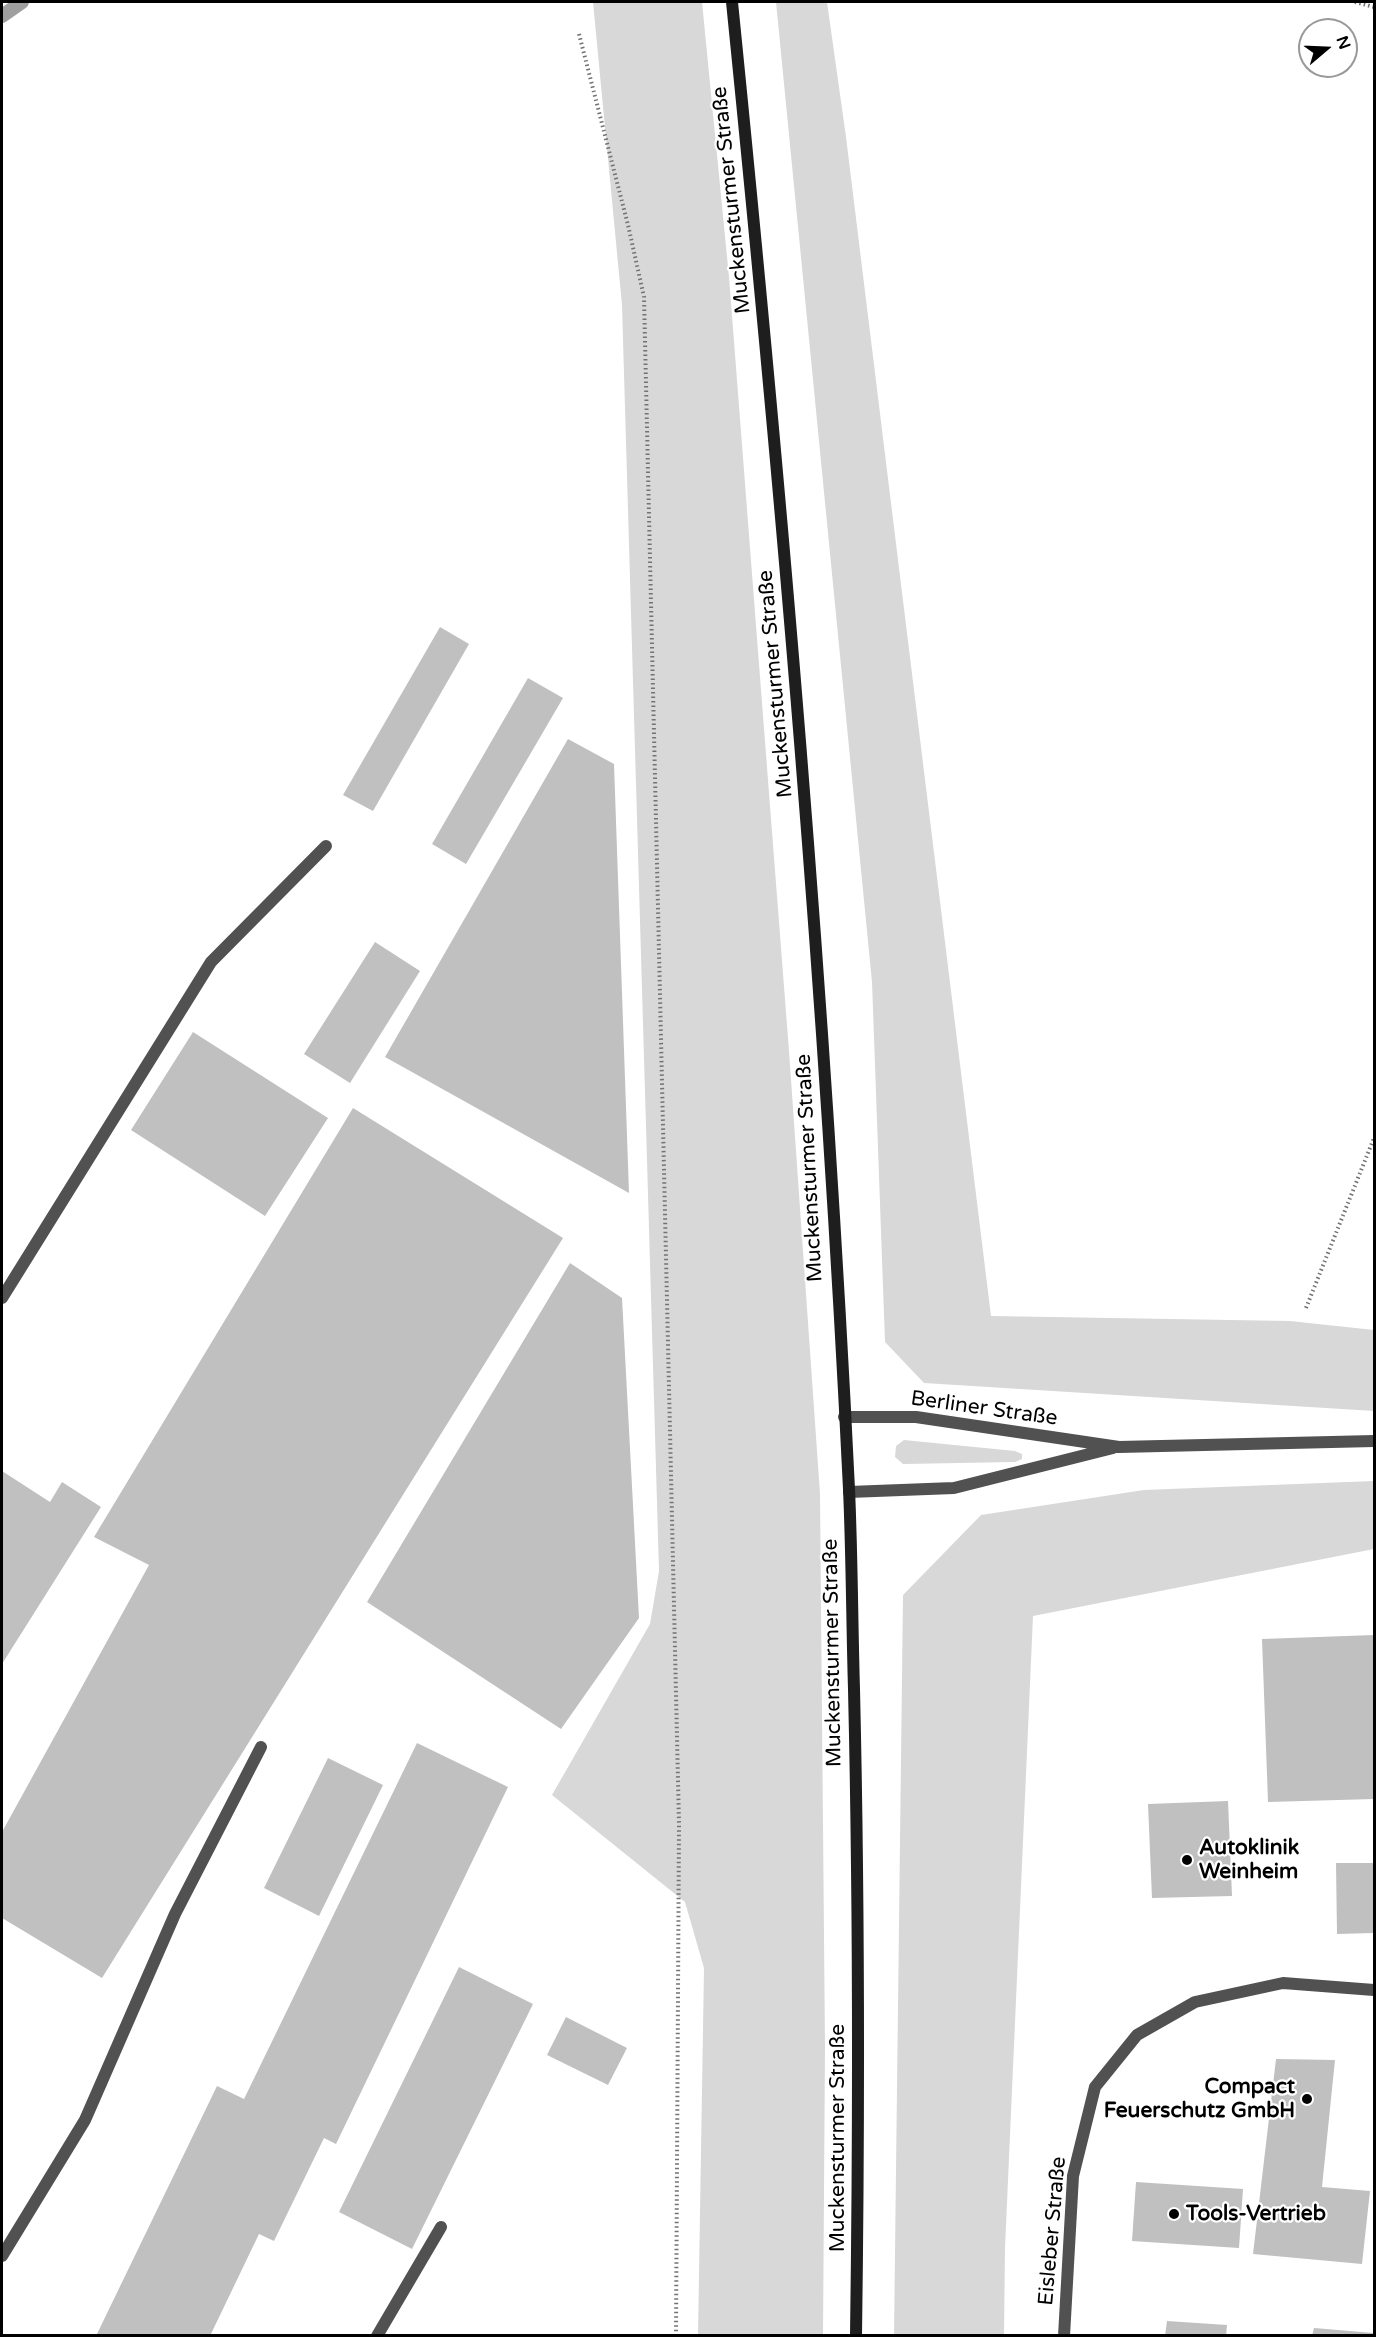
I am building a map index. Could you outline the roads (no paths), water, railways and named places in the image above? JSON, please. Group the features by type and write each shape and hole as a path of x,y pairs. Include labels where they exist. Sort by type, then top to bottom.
{"main road":[{"name":"Muckensturmer Straße","path":"732,2 780,500 815,928 849,1492 857,1849 859,2111 856,2336"}],"street":[{"path":"2,1298 211,962 326,846"},
{"name":"Berliner Straße","path":"844,1417 916,1417 1119,1447 1374,1441"},
{"name":"Berliner Straße","path":"849,1492 954,1488 1119,1447"},
{"path":"2,2256 85,2120 174,1914 261,1747"},
{"name":"Eisleber Straße","path":"1064,2336 1073,2176 1078,2154 1095,2086 1137,2035 1194,2002 1283,1983 1374,1990"},
{"path":"377,2336 441,2227"}],"waterway":[{"path":"2,16 22,2"}],"place":[{"name":"Autoklinik Weinheim","path":"1187,1860"},
{"name":"Compact Feuerschutz GmbH","path":"1307,2099"},
{"name":"Tools-Vertrieb","path":"1174,2214"}]}
